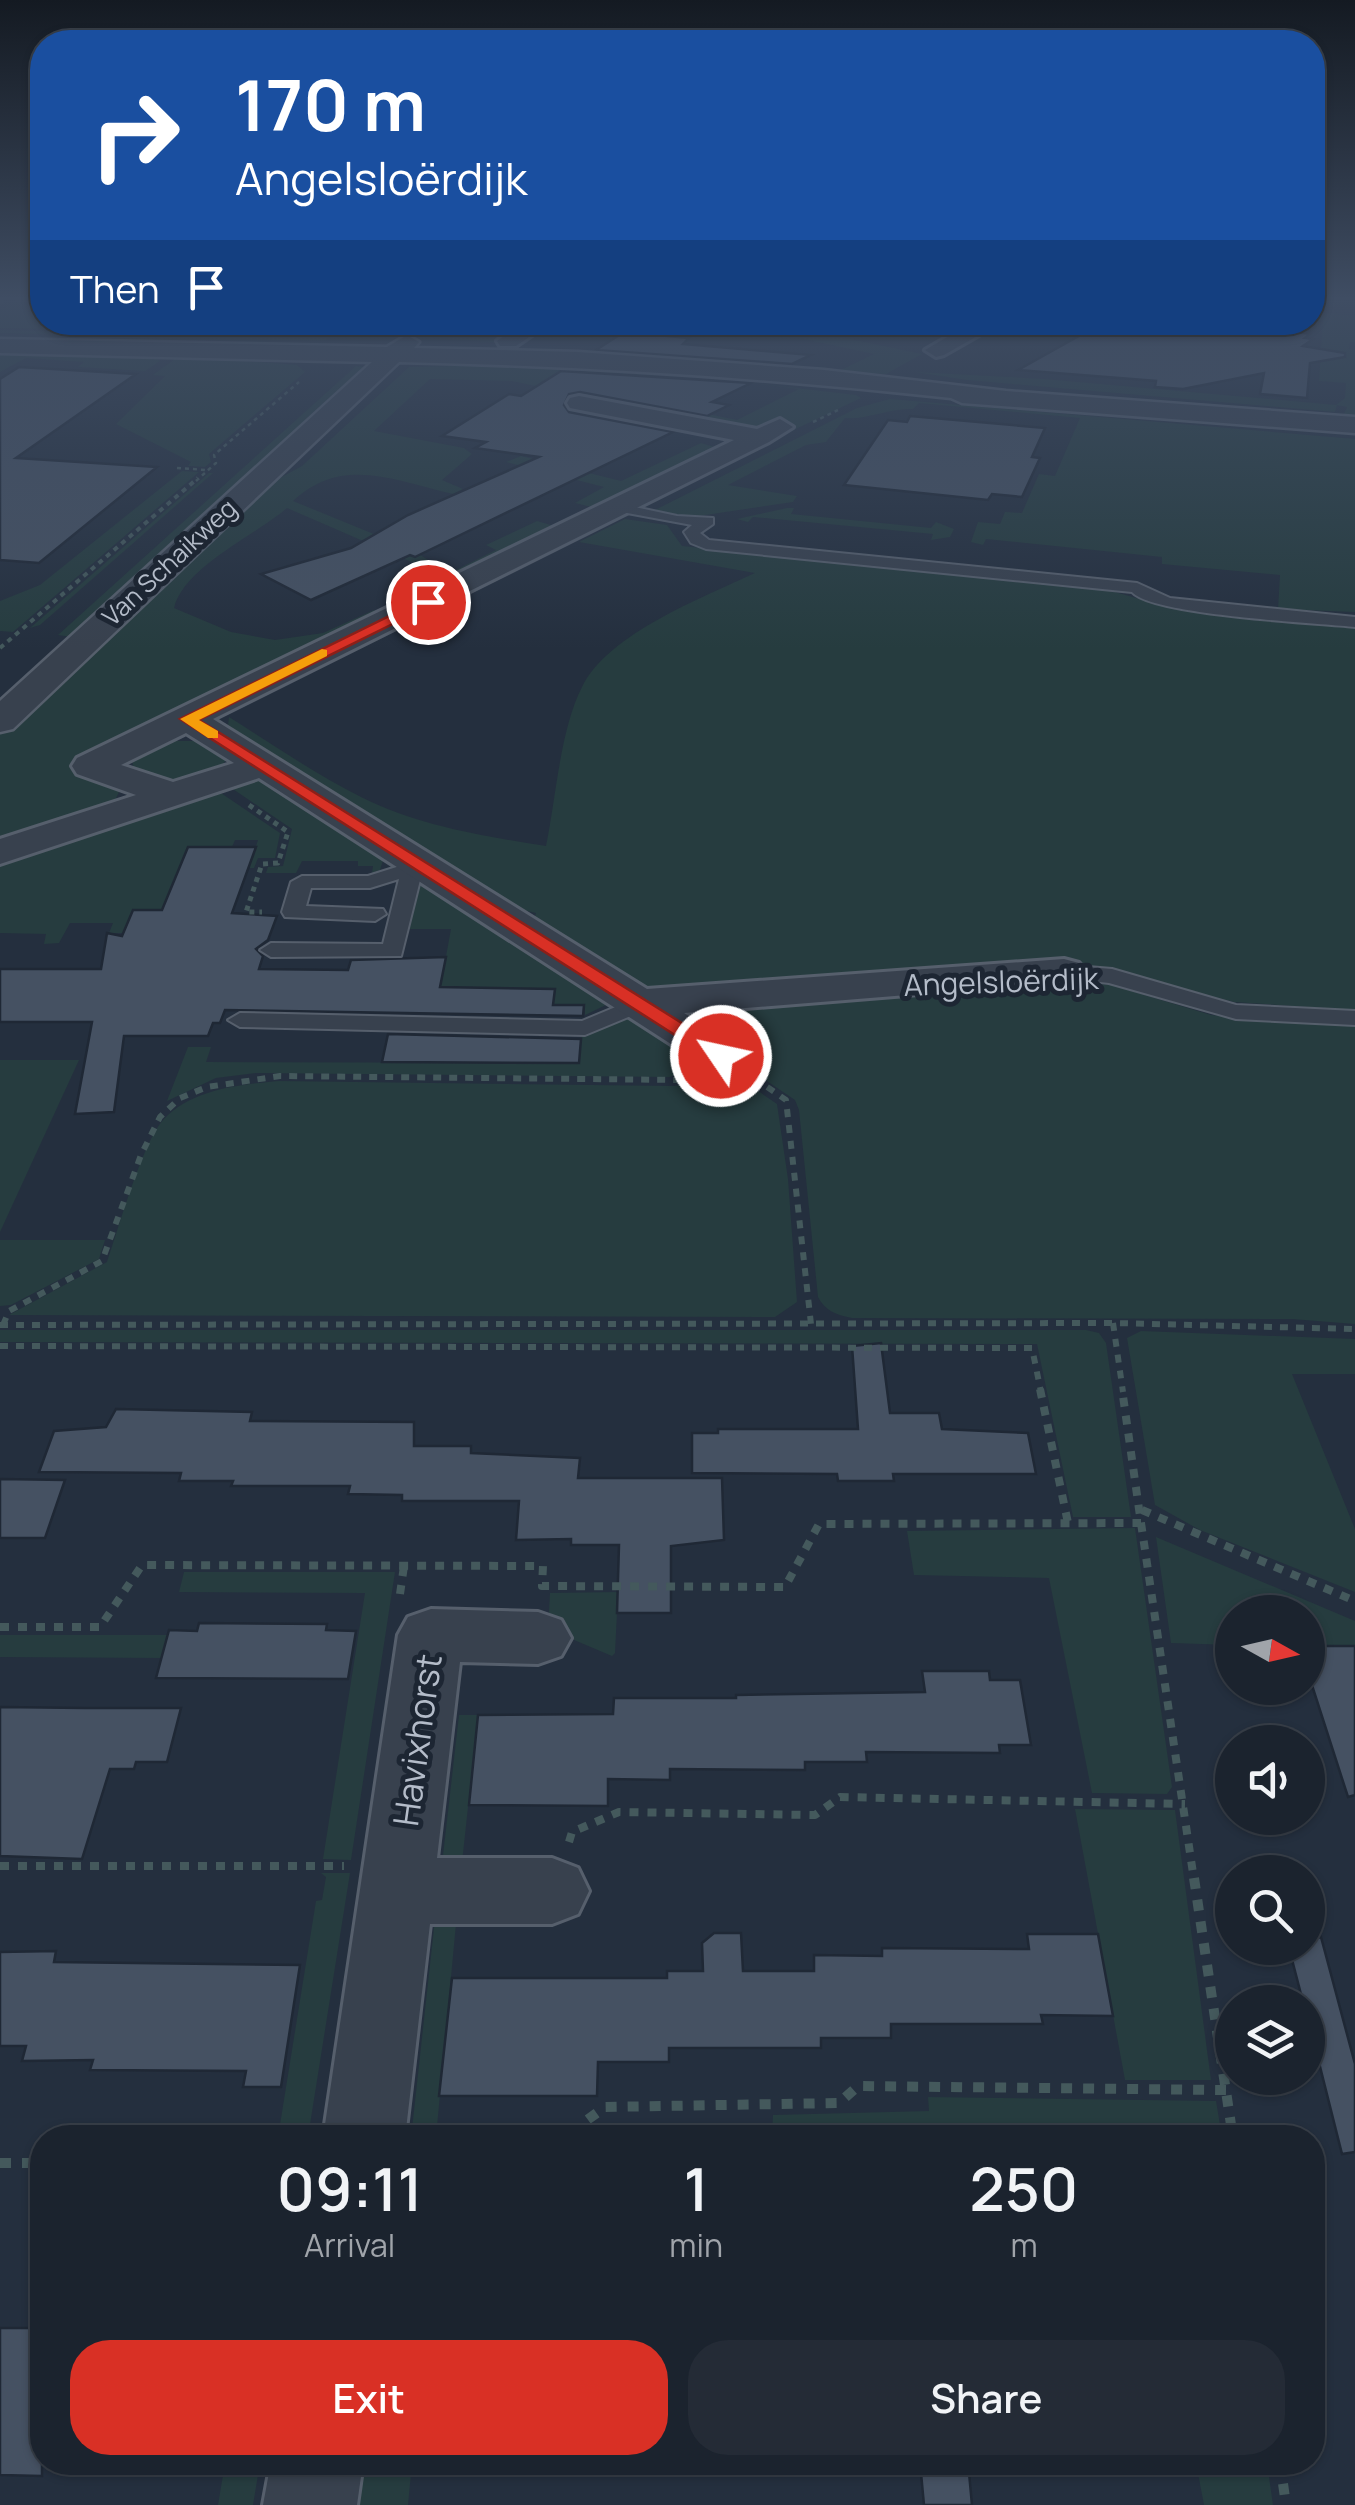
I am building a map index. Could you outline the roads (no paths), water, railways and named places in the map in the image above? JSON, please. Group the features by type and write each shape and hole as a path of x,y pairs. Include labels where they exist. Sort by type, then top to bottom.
{"street":[{"name":"Van Schaikweg","path":"203,483 292,415"},
{"name":"Van Schaikweg","path":"0,721 312,415"},
{"path":"173,796 90,766 770,432 657,415"},
{"path":"1234,415 1355,425"},
{"path":"188,719 721,1056"},
{"path":"0,852 263,765"},
{"name":"Angelsloërdijk","path":"642,1004 1064,972"},
{"name":"Havixhorst","path":"366,2125 431,1635 538,1638"},
{"path":"398,1879 552,1891"},
{"path":"310,2505 315,2475"}],"lane":[{"path":"616,506 676,520 708,521 692,532 696,540 706,544 1136,588 1168,603 1355,622"},
{"path":"376,914 293,912 302,882 370,882 417,867"},
{"path":"271,950 393,950 417,867"},
{"name":"Angelsloërdijk","path":"1064,972 1112,976 1188,1002 1236,1012 1355,1018"},
{"path":"240,1020 585,1028 642,1004"}]}
